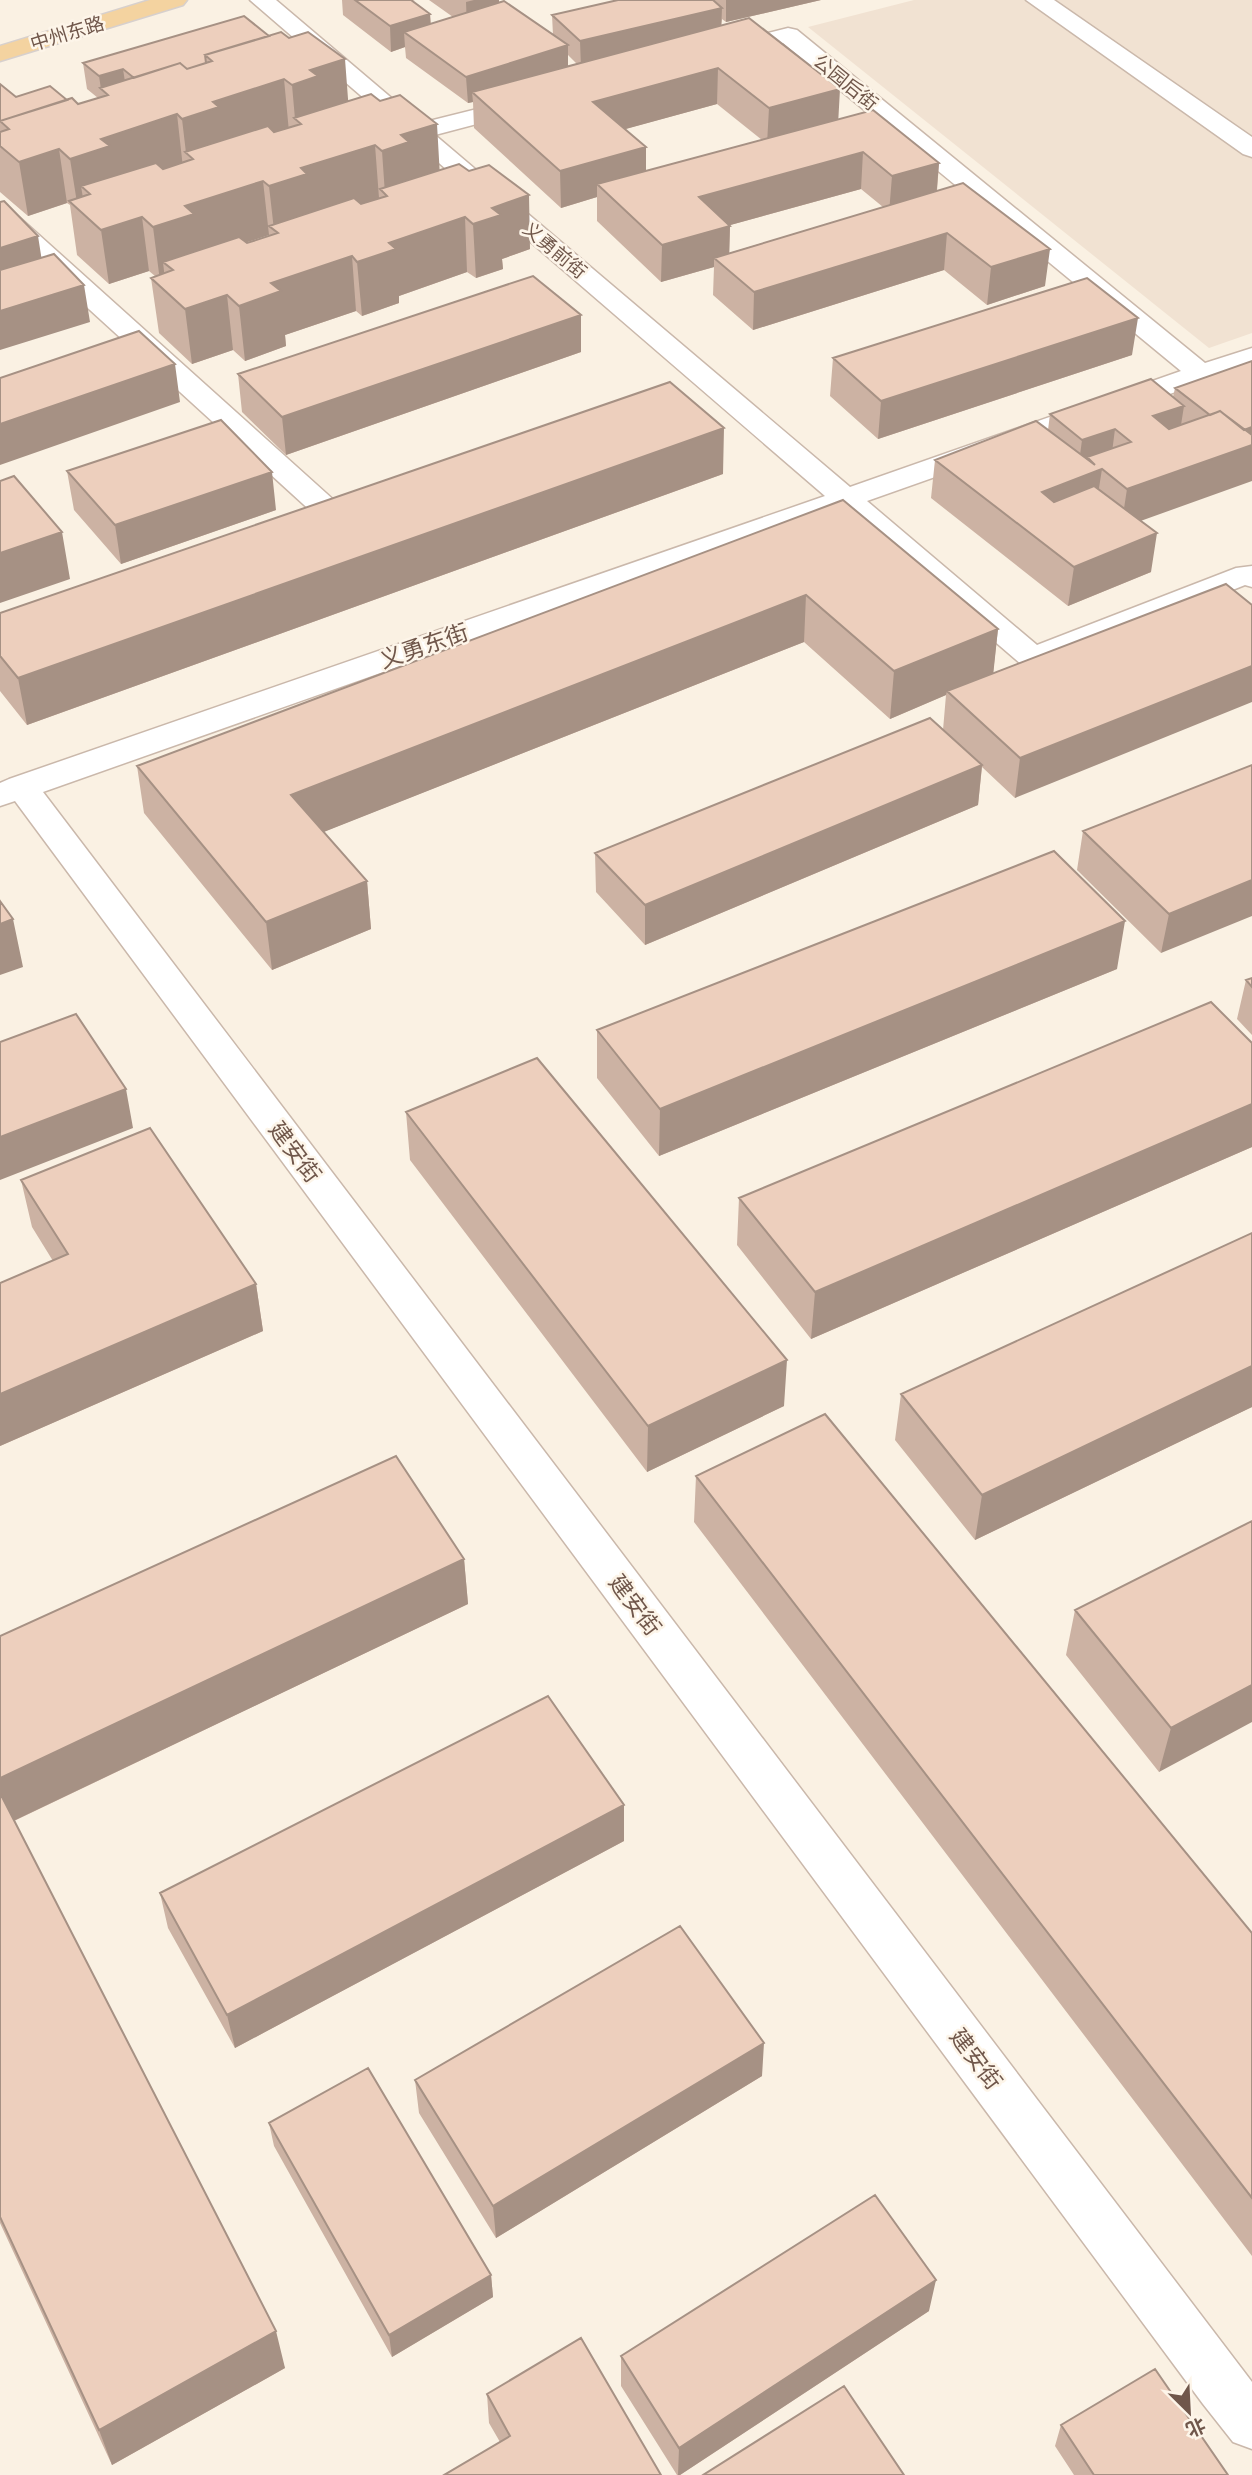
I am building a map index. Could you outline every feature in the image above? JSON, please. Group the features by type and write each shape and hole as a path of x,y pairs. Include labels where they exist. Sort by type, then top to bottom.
{"main road":[{"name":"中州东路","path":"0,31 100,0"},
{"name":"中州东路","path":"0,54 175,0"}],"street":[{"name":"义勇前街","path":"262,0 849,498 1033,658 1247,574 1252,578"},
{"path":"1038,0 1252,149"},
{"name":"公园后街","path":"695,59 788,35 1202,374"},
{"path":"416,132 549,97"},
{"path":"0,214 325,508"},
{"name":"义勇东街","path":"10,790 1252,356"},
{"name":"建安街","path":"10,790 1196,2353 1252,2423"}],"shaded area":[{"path":"914,0 1252,0 1252,333 1209,348 808,27"}],"building":[{"path":"355,0 411,0 430,14 390,26"},
{"path":"618,0 713,0 722,8 580,41 552,15"},
{"path":"504,1 568,45 466,77 404,32"},
{"path":"244,16 269,36 205,55 206,63 187,69 180,63 134,78 123,69 99,76 83,63"},
{"path":"749,18 840,89 769,108 718,68 593,102 646,147 560,171 472,92"},
{"path":"281,32 289,38 308,32 345,59 310,70 318,76 292,85 284,79 213,102 219,107 182,119 177,114 101,139 110,146 70,159 59,149 19,162 0,146 0,132 9,129 0,121 72,98 78,104 108,95 100,88 180,63 187,69 212,61 205,55"},
{"path":"0,84 16,97 50,86 67,100 0,121"},
{"path":"371,94 380,101 400,95 437,124 401,135 409,142 382,151 375,145 301,168 307,174 269,186 263,181 185,206 194,214 153,227 142,217 101,230 69,201 90,194 81,186 156,163 163,169 193,159 185,152 268,126 274,132 301,124 294,118"},
{"path":"873,110 939,163 892,176 863,152 699,197 730,226 662,245 597,184"},
{"path":"459,164 469,171 489,165 529,195 492,208 501,215 473,224 465,217 389,243 396,249 357,262 352,256 271,283 281,291 239,306 227,295 185,309 151,278 173,270 163,262 239,237 247,243 278,233 269,226 354,198 361,204 387,196 380,189"},
{"path":"963,183 1050,249 991,267 947,233 754,292 714,258"},
{"path":"4,201 38,236 0,248 0,202"},
{"path":"54,254 84,285 0,311 0,270"},
{"path":"533,276 581,315 282,417 238,374"},
{"path":"1087,278 1138,318 881,401 833,358"},
{"path":"139,331 175,364 0,424 0,378"},
{"path":"1252,361 1252,427 1244,430 1220,411 1210,415 1175,388"},
{"path":"1151,379 1184,406 1153,416 1169,429 1220,411 1252,435 1252,445 1127,489 1102,469 1042,492 1054,502 1094,486 1157,533 1074,567 935,460 1036,421 1095,465 1087,457 1131,442 1115,429 1082,440 1050,414"},
{"path":"670,382 724,428 18,678 0,656 0,613"},
{"path":"221,420 272,472 115,525 67,471"},
{"path":"14,476 62,532 0,553 0,481"},
{"path":"843,500 998,629 894,671 806,595 291,795 367,881 266,922 137,766"},
{"path":"1226,584 1252,605 1252,666 1020,758 947,691"},
{"path":"930,718 982,765 645,905 595,853"},
{"path":"1252,765 1252,880 1169,914 1083,831"},
{"path":"1054,851 1125,921 660,1109 597,1030"},
{"path":"0,901 13,919 0,924"},
{"path":"1211,1002 1252,1043 1252,1104 815,1292 739,1198"},
{"path":"76,1014 126,1089 0,1137 0,1042"},
{"path":"537,1058 787,1360 648,1426 406,1112"},
{"path":"150,1128 256,1284 0,1394 0,1283 68,1254 21,1180"},
{"path":"1252,1233 1252,1366 982,1495 901,1394"},
{"path":"825,1414 1252,1933 1252,2198 696,1476"},
{"path":"396,1456 464,1559 0,1778 0,1636"},
{"path":"1252,1521 1252,1685 1171,1728 1075,1610"},
{"path":"548,1696 624,1805 227,2015 160,1893"},
{"path":"0,1793 276,2331 99,2430 0,2217"},
{"path":"680,1926 764,2043 493,2206 415,2080"},
{"path":"368,2068 491,2275 389,2335 269,2123"},
{"path":"875,2195 936,2280 679,2448 621,2356"},
{"path":"581,2338 661,2475 444,2475 510,2436 487,2394"},
{"path":"1155,2369 1228,2475 1094,2475 1061,2425"},
{"path":"844,2386 904,2475 703,2475"}]}
